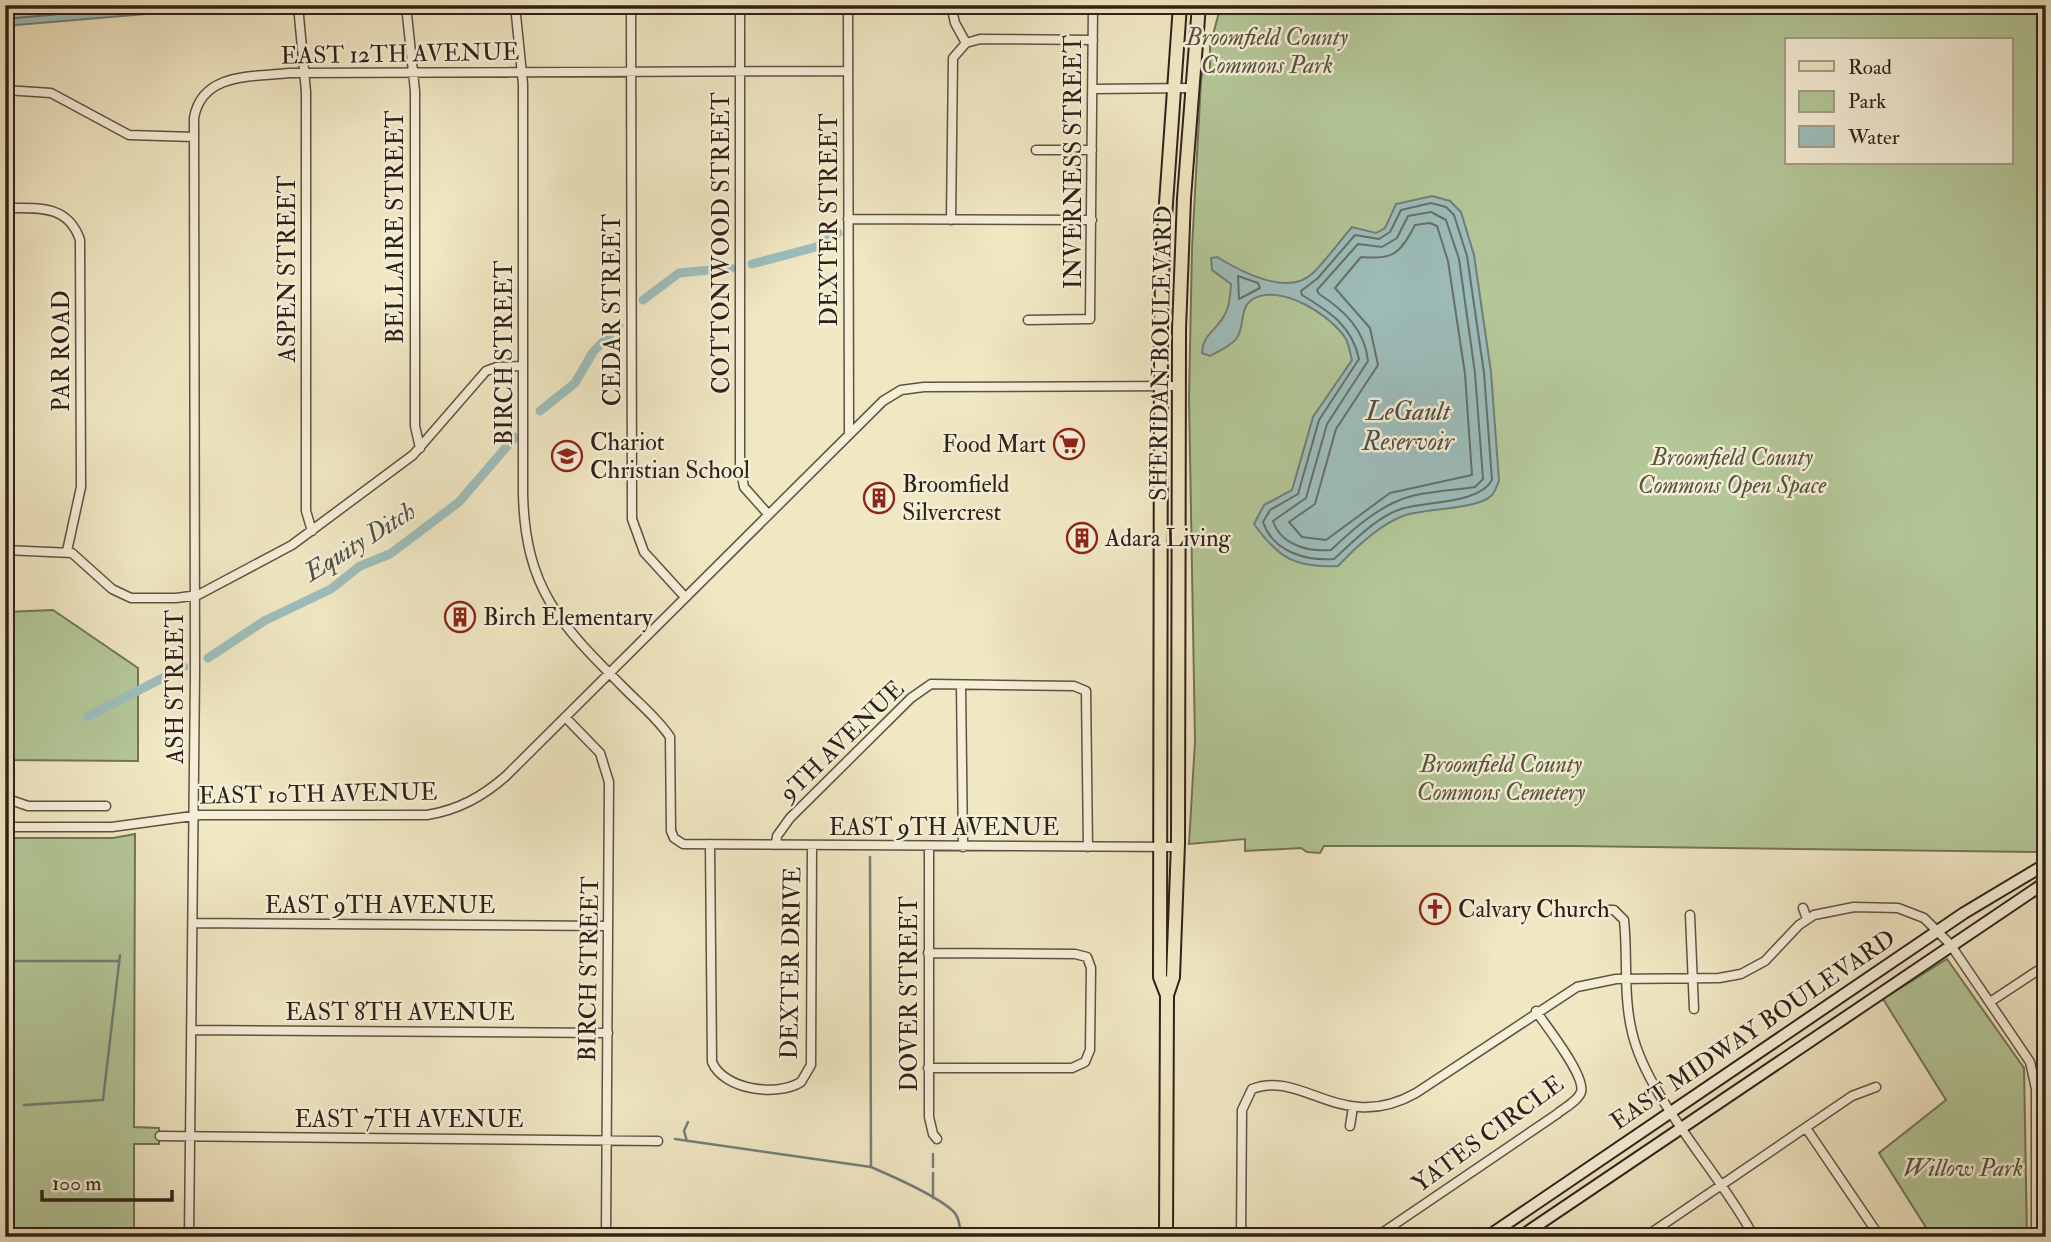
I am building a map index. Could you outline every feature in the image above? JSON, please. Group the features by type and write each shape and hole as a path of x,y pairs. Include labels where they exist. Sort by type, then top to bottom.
{"main road":[{"name":"SHERIDAN BOULEVARD","path":"1167,995 1160,977 1161,386 1163,246 1180,5"},
{"name":"SHERIDAN BOULEVARD","path":"1166,1237 1167,995 1173,976 1178,847 1181,264 1199,5"},
{"name":"EAST MIDWAY BOULEVARD","path":"1487,1237 1938,931 2046,864"},
{"name":"EAST MIDWAY BOULEVARD","path":"1520,1237 1950,944 2046,882"}],"street":[{"name":"ASPEN STREET","path":"298,5 305,72 306,511 312,531"},
{"name":"BELLAIRE STREET","path":"406,5 413,71 415,426 420,448"},
{"name":"BIRCH STREET","path":"515,5 522,71 524,524 530,557 539,583 558,616 670,737 671,831 674,838 683,844 710,844"},
{"name":"CEDAR STREET","path":"631,5 632,519 644,552 685,597"},
{"name":"COTTONWOOD STREET","path":"740,5 740,466 747,493 768,513"},
{"name":"DEXTER STREET","path":"848,5 849,434"},
{"path":"951,5 955,23 966,43"},
{"name":"INVERNESS STREET","path":"1028,320 1090,319 1093,5"},
{"path":"951,220 952,68 957,51 966,43 979,39 1093,40"},
{"name":"EAST 12TH AVENUE","path":"194,137 198,101 212,86 244,78 305,72 848,71"},
{"path":"1093,89 1194,88"},
{"path":"5,90 51,93 129,135 194,137"},
{"name":"ASH STREET","path":"189,1237 194,816 194,137"},
{"path":"1036,150 1093,150"},
{"name":"PAR ROAD","path":"5,208 54,210 70,220 80,240 81,488 67,551"},
{"path":"848,219 1093,220"},
{"path":"5,550 67,551 81,558 112,589 127,597 176,598 195,595 221,584 312,531 420,448 480,376 496,367 523,366"},
{"name":"EAST 10TH AVENUE","path":"5,827 112,827 194,816 401,816 444,812 472,801 494,786 883,401 908,388 1179,386"},
{"name":"9TH AVENUE","path":"776,845 777,836 790,818 911,698 932,684 1074,686 1086,691 1088,847"},
{"path":"961,685 963,846"},
{"name":"BIRCH STREET","path":"565,717 600,753 608,774 606,1237"},
{"path":"5,798 29,806 106,806"},
{"name":"EAST 9TH AVENUE","path":"710,844 1178,847"},
{"name":"DEXTER DRIVE","path":"710,844 712,1062 721,1077 732,1084 764,1087 794,1087 808,1074 811,1065 812,845"},
{"name":"DOVER STREET","path":"929,846 928,1068 931,1128 937,1139"},
{"path":"1241,1237 1241,1125 1244,1101 1251,1091 1266,1085 1280,1086 1353,1107 1380,1108 1401,1101 1577,987 1596,981 1626,978 1719,978 1749,971 1765,961 1807,919 1838,908 1890,907 1916,914 1950,944 2024,1052 2034,1073 2036,1237"},
{"path":"1803,908 1807,919"},
{"path":"1602,910 1614,910 1623,917 1632,1034 1646,1070 1755,1237"},
{"path":"1690,915 1695,1009"},
{"name":"EAST 9TH AVENUE","path":"193,923 608,926"},
{"path":"928,953 1082,955 1089,962 1091,979 1090,1051 1079,1065 1072,1068 928,1068"},
{"path":"1990,1002 2046,965"},
{"name":"YATES CIRCLE","path":"1376,1237 1557,1114 1585,1091 1572,1064 1536,1012"},
{"name":"EAST 8TH AVENUE","path":"192,1030 608,1033"},
{"path":"1244,1081 1251,1091"},
{"path":"1645,1237 1852,1096 1876,1087"},
{"path":"1350,1126 1353,1107"},
{"path":"1805,1128 1880,1237"},
{"name":"EAST 7TH AVENUE","path":"160,1136 659,1141"},
{"path":"2036,1174 2046,1174"},
{"path":"718,1236 724,1237"}],"green space":[{"name":"Broomfield County Commons Open Space","path":"1221,5 2046,5 2046,850 1324,846 1320,853 1307,852 1301,848 1245,851 1245,839 1189,844 1195,741 1189,398 1192,248 1201,81 1202,73 1210,74 1210,46"},
{"path":"53,610 138,668 138,761 5,760 5,612"},
{"path":"135,834 134,1127 159,1128 159,1144 134,1144 134,1237 5,1237 5,838 113,838"},
{"name":"Willow Park","path":"1947,959 2024,1068 2027,1237 1932,1237 1879,1153 1946,1100 1883,999"}],"water":[{"path":"5,5 204,5 146,14 5,26"},
{"name":"LeGault Reservoir","path":"1432,196 1450,201 1461,212 1474,255 1491,372 1499,481 1493,494 1485,500 1412,513 1394,520 1368,538 1338,566 1300,563 1280,553 1254,524 1264,505 1292,490 1313,417 1352,360 1349,346 1329,320 1304,304 1277,295 1264,295 1249,302 1234,341 1210,356 1202,353 1205,340 1225,314 1230,295 1231,284 1212,270 1211,258 1217,257 1265,280 1291,283 1303,280 1318,268 1352,227 1376,233 1385,228 1396,204"}],"waterway":[{"name":"Equity Ditch","path":"752,264 816,247 838,233"},
{"name":"Equity Ditch","path":"643,300 679,273 731,268"},
{"name":"Equity Ditch","path":"540,411 575,383 593,352 619,325"},
{"name":"Equity Ditch","path":"208,658 264,621 331,589 360,566 390,554 459,502 515,437"},
{"name":"Equity Ditch","path":"87,717 184,667"},
{"path":"870,857 871,1167"},
{"path":"24,1105 103,1100 120,955"},
{"path":"5,961 119,961"},
{"path":"687,1141 684,1131 688,1122"},
{"path":"675,1139 871,1167 914,1186 953,1211 960,1227 960,1237"},
{"path":"933,1154 933,1167"},
{"path":"933,1173 933,1198"}],"place":[{"name":"Food Mart","path":"1069,444"},
{"name":"Chariot Christian School","path":"567,456"},
{"name":"Broomfield Silvercrest","path":"879,498"},
{"name":"Adara Living","path":"1082,538"},
{"name":"Birch Elementary","path":"460,617"},
{"name":"Calvary Church","path":"1435,909"}],"park label":[{"name":"Broomfield County Commons Park","path":"1267,51"},
{"name":"Broomfield County Commons Cemetery","path":"1501,778"}]}
